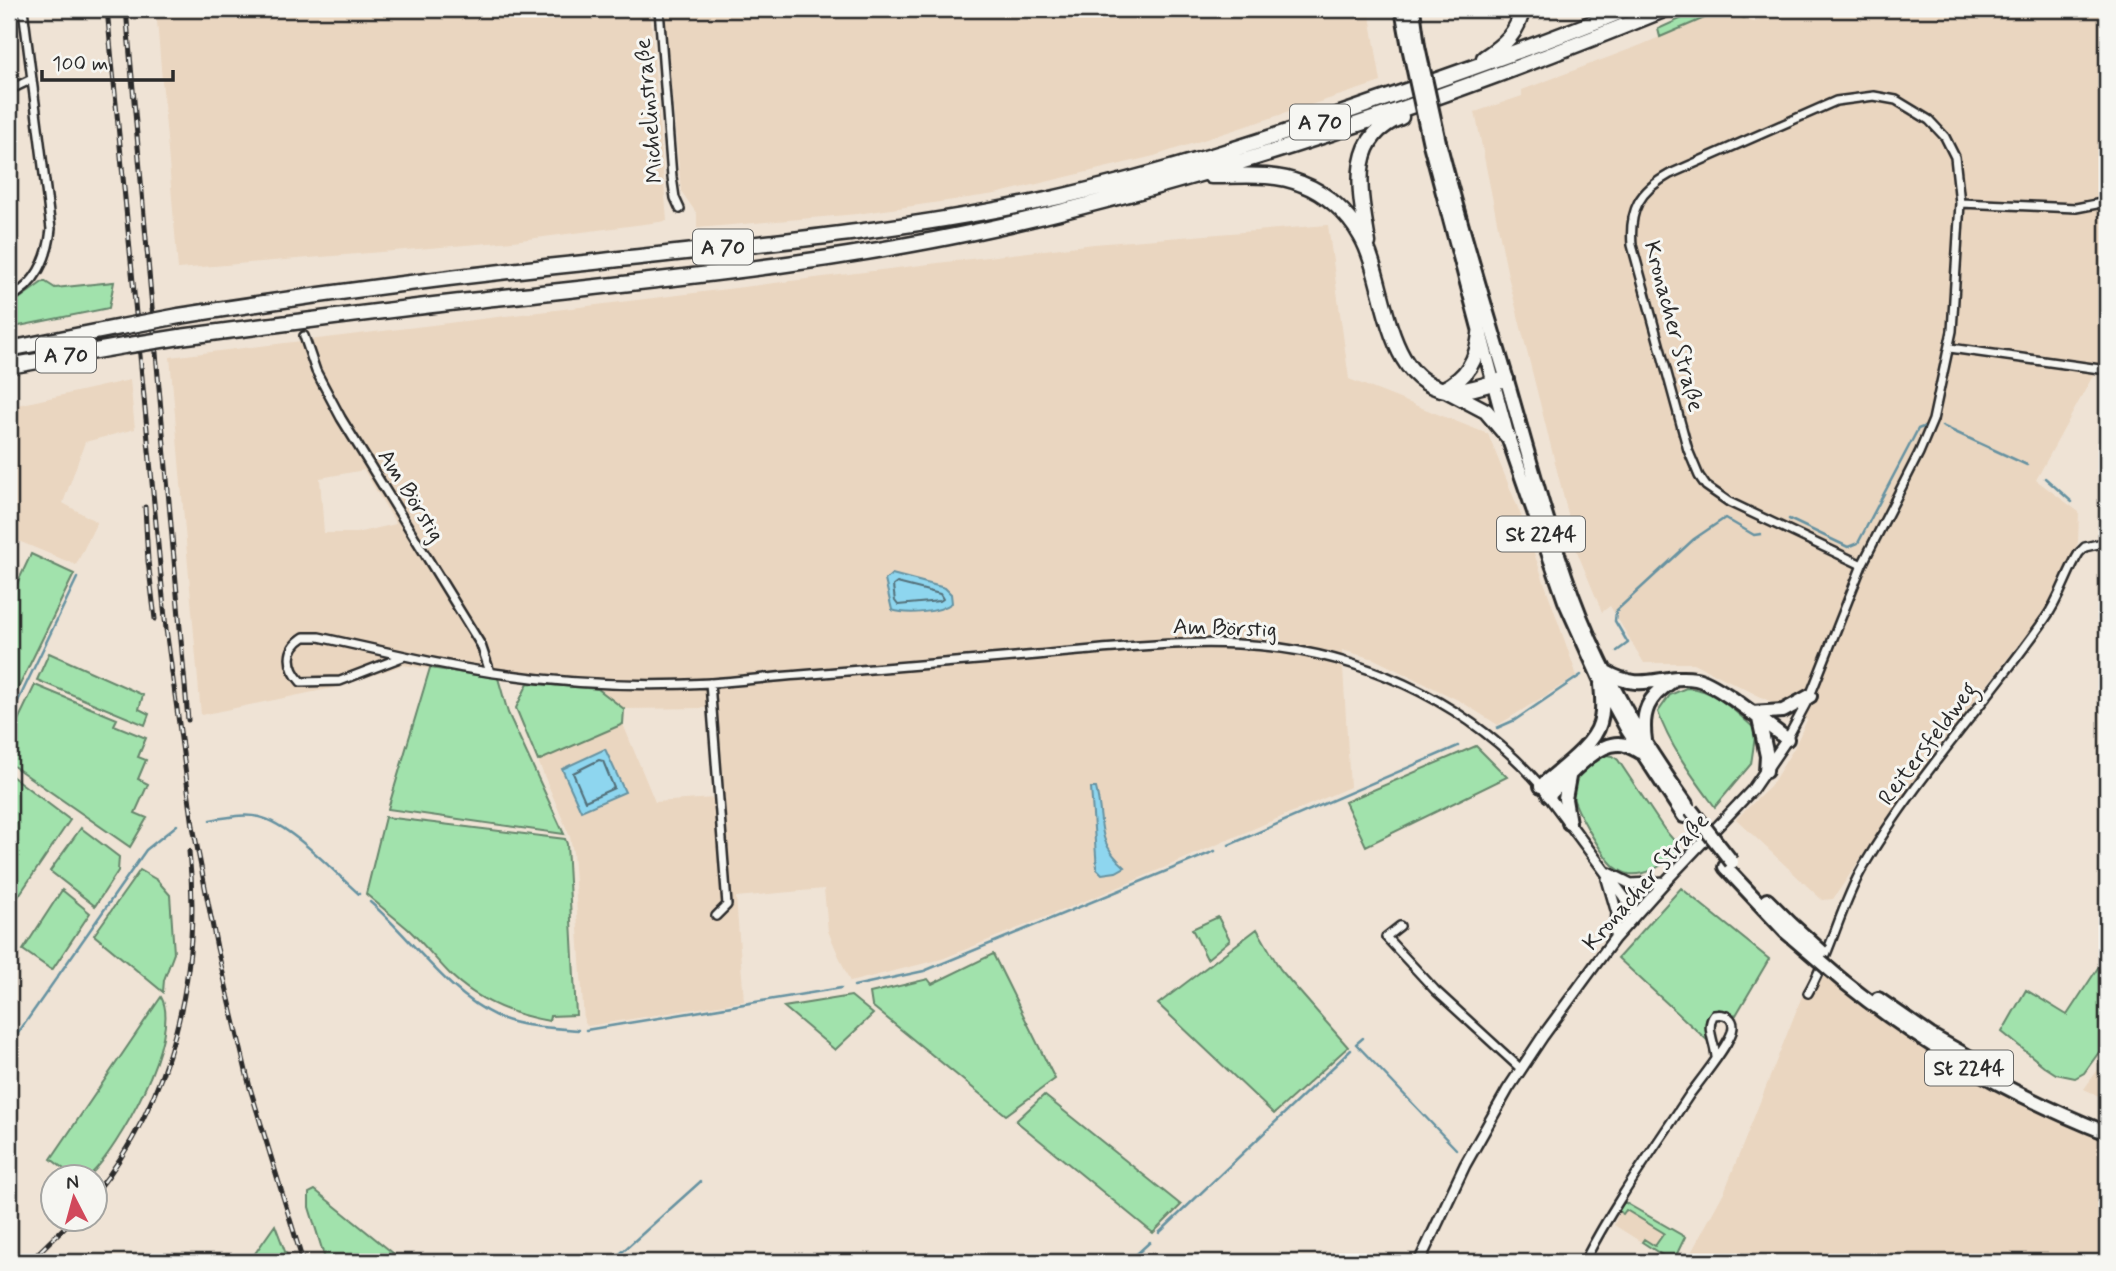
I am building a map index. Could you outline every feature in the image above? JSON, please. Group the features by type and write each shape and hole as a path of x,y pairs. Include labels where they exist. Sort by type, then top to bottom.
{"highway":[{"path":"1451,76 1484,58 1510,39 1519,24 1522,9"},
{"name":"A 70","path":"9,349 179,316 314,295 862,231 996,209 1128,180 1303,128 1552,39 1627,9"},
{"name":"A 70","path":"9,366 180,337 317,318 686,277 855,253 1009,224 1195,177 1308,141 1570,48 1666,9"},
{"path":"1371,261 1360,181 1367,146 1385,125 1414,112 1437,96"},
{"path":"1195,177 1259,176 1301,183 1320,193 1342,211 1362,237 1389,323 1405,362 1418,378 1427,384 1444,389 1486,411 1508,437"},
{"path":"1444,389 1469,370 1478,352 1480,334"},
{"path":"1444,389 1465,390 1499,381"}],"main road":[{"name":"St 2244","path":"1402,9 1414,47 1480,334 1603,676"},
{"name":"St 2244","path":"1413,9 1414,47"},
{"name":"St 2244","path":"1435,143 1460,225 1499,381 1508,437 1565,601 1643,747 1688,813 1728,864 1788,928 1885,1015 1976,1073 2049,1109 2107,1133"},
{"path":"1545,791 1597,732 1603,709 1603,676 1639,684 1686,678 1706,682 1787,739"},
{"path":"1545,791 1569,777 1589,757 1605,747 1622,744 1643,747 1643,715 1646,706 1661,688 1674,680"},
{"path":"1755,716 1783,711 1810,696"},
{"path":"1755,716 1764,737 1766,771"},
{"path":"1569,777 1565,799 1569,823"},
{"name":"St 2244","path":"1844,977 1979,1064 2051,1101 2107,1124"}],"street":[{"path":"9,298 37,274 46,254 51,229 23,9"},
{"name":"Michelinstraße","path":"659,9 675,198 680,209"},
{"path":"9,90 32,79"},
{"name":"Kronacher Straße","path":"1419,1262 1465,1165 1521,1069 1614,939 1728,817 1766,771 1787,739 1810,696 1862,565 1927,436 1942,387 1950,348 1960,202 1955,157 1945,137 1929,120 1896,100 1874,96 1836,101 1689,165 1653,184 1634,211 1631,227 1632,245 1688,450 1699,476 1706,486 1729,502 1862,565"},
{"path":"1960,202 2076,208 2107,202"},
{"name":"Am Börstig","path":"304,336 316,371 334,405 481,645 490,672"},
{"path":"1950,348 2107,370"},
{"name":"Reitersfeldweg","path":"1808,993 1818,975 1848,894 1883,835 1926,773 2047,617 2079,553 2085,547 2107,542"},
{"name":"Am Börstig","path":"405,656 340,681 319,683 301,682 289,663 295,642 304,637 319,637 490,672 598,683 710,683 1149,645 1224,643 1276,647 1340,660 1396,679 1428,695 1495,740 1545,791 1636,913"},
{"path":"710,683 727,905 716,916"},
{"path":"1604,871 1631,884 1665,882"},
{"path":"1604,871 1617,914 1614,939"},
{"path":"1400,926 1386,937 1435,990 1521,1069"},
{"path":"1584,1262 1623,1191 1716,1057 1732,1032 1733,1023 1729,1016 1723,1013 1714,1015 1710,1021 1709,1030 1714,1040 1716,1057"}],"shaded area":[{"path":"156,9 650,9 667,221 513,241 178,269"},
{"path":"664,9 1369,9 1381,82 1154,156 995,194 857,214 697,228 697,214 681,191"},
{"path":"1781,9 2107,9 2107,350 2036,480 2079,512 2078,543 2044,612 1929,759 1833,899 1822,900 1736,819 1770,787 1794,748 1807,720 1693,663 1644,663 1610,606 1602,612 1578,554 1508,276 1475,112 1522,96 1522,90 1641,45 1723,10 1754,22"},
{"path":"1328,225 1349,379 1488,434 1520,513 1577,676 1498,725 1460,701 1374,659 1342,650 1350,787 1124,885 942,959 850,982 828,931 824,889 736,897 744,1001 588,1026 584,1022 573,852 570,837 538,761 623,724 655,802 714,798 707,708 624,709 598,689 528,683 403,665 338,687 201,715 170,357 1094,244","holes":["364,470 396,524 356,533 324,533 320,478"]},
{"path":"130,380 135,429 85,442 63,503 97,522 76,565 9,537 9,407"},
{"path":"1820,951 1929,1039 2025,1092 2107,1128 2107,1262 1686,1262 1725,1190"},
{"path":"2107,1057 2107,1100 2084,1089"},
{"path":"1624,1202 1685,1237 1673,1262 1614,1225"}],"green space":[{"path":"1702,9 1763,9 1744,18 1723,10 1660,37 1658,29"},
{"path":"44,281 55,288 114,282 109,308 9,328 9,306"},
{"path":"31,554 74,574 9,707 9,601"},
{"path":"49,653 143,695 139,709 149,714 145,725 37,680"},
{"path":"430,668 498,678 508,713 564,834 388,809"},
{"path":"528,683 598,689 624,709 623,724 538,761 516,708"},
{"path":"35,685 117,719 114,725 146,738 138,757 146,760 138,779 148,784 135,813 147,818 130,847 9,763 9,739"},
{"path":"1686,688 1706,692 1715,697 1756,730 1751,764 1715,807 1676,750 1658,712 1670,695"},
{"path":"1476,746 1507,777 1366,846 1345,802"},
{"path":"1606,755 1618,760 1664,829 1683,851 1651,871 1629,874 1615,867 1596,842 1576,805 1572,788 1576,777 1595,760"},
{"path":"9,774 70,820 9,910"},
{"path":"385,817 565,839 576,1015 550,1016 549,1021 510,1011 485,1000 462,985 408,929 366,894"},
{"path":"81,828 119,857 118,871 95,906 50,871"},
{"path":"140,870 157,880 170,895 174,953 164,980 163,992 94,935"},
{"path":"1681,888 1769,959 1736,1015 1719,1009 1709,1015 1706,1027 1709,1042 1618,958"},
{"path":"62,890 90,913 52,970 23,950"},
{"path":"1218,917 1230,940 1207,959 1192,929"},
{"path":"1257,929 1280,969 1348,1047 1274,1114 1158,1004"},
{"path":"993,954 1055,1079 1006,1115 872,1006 870,993 928,979 932,984"},
{"path":"2107,954 2107,1041 2084,1073 2075,1078 2056,1074 2002,1032 2026,990 2067,1015"},
{"path":"851,996 873,1014 835,1050 784,1007"},
{"path":"161,997 165,1014 163,1037 156,1063 116,1142 101,1162 55,1162 51,1159"},
{"path":"1044,1095 1181,1205 1153,1233 1016,1121"},
{"path":"315,1190 404,1262 326,1262 309,1207 309,1193"},
{"path":"1624,1202 1685,1237 1673,1262 1642,1242 1644,1239 1655,1246 1664,1233 1626,1210 1623,1214 1618,1211"},
{"path":"275,1225 289,1262 249,1262"}],"water":[{"path":"892,574 945,588 951,594 952,603 923,612 892,610 885,580"},
{"path":"605,749 625,792 581,811 562,769"},
{"path":"1091,788 1096,788 1105,839 1115,857 1125,867 1116,872 1102,874 1097,869"}],"waterway":[{"path":"1942,426 2027,465"},
{"path":"1789,519 1848,547 1858,543 1918,429 1923,427"},
{"path":"2045,478 2072,502"},
{"path":"1617,651 1628,643 1615,621 1616,611 1694,539 1725,518 1754,535 1761,534"},
{"path":"9,720 77,578"},
{"path":"1497,728 1515,720 1581,675"},
{"path":"1229,845 1458,746"},
{"path":"210,820 247,816 271,821 298,839 359,894"},
{"path":"9,1046 146,850 177,825"},
{"path":"854,986 924,971 1215,851"},
{"path":"370,902 446,979 479,1006 498,1017 517,1023 578,1030"},
{"path":"586,1030 841,988"},
{"path":"1363,1038 1356,1044 1456,1149"},
{"path":"1159,1233 1351,1050"},
{"path":"611,1262 700,1182"},
{"path":"1128,1262 1150,1242"}],"railway":[{"path":"107,9 166,629 193,826 217,948 250,1088 303,1262"},
{"path":"126,9 188,720"},
{"path":"145,507 155,619"},
{"path":"108,1175 144,1117 162,1076 176,1032 191,943 189,851"},
{"path":"29,1262 60,1232"}]}
